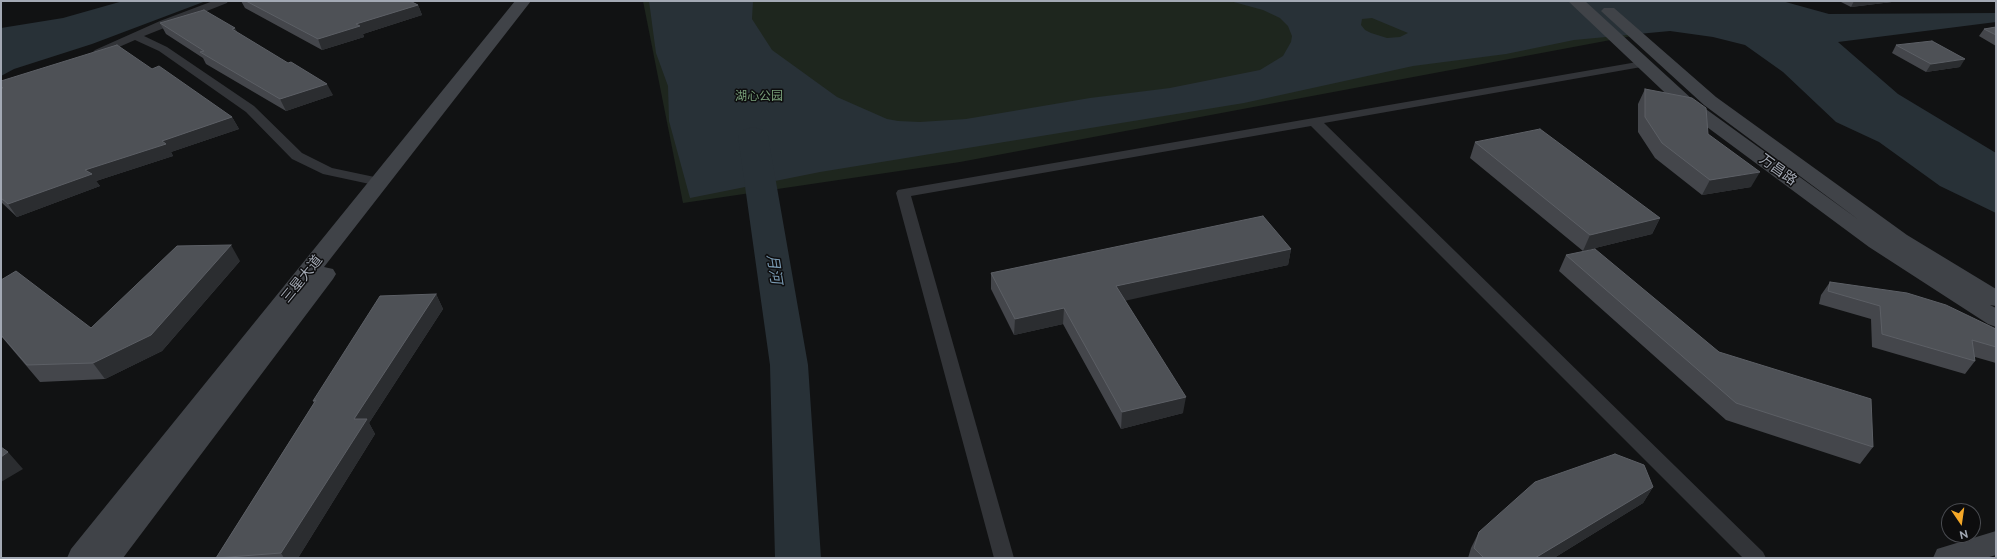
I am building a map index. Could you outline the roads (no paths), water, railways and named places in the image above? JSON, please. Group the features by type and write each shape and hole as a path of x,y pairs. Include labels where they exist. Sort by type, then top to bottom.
{"street":[{"path":"88,57 138,37 164,23 223,1"},
{"name":"三星大道","path":"81,558 523,1"},
{"name":"三星大道","path":"106,558 537,1"},
{"name":"万昌路","path":"1576,1 1642,55 1710,101 1900,240 1996,299"},
{"name":"万昌路","path":"1598,1 1642,55 1686,103 1876,242 1996,319"},
{"path":"138,37 163,49 250,109 297,156 328,171 379,182"},
{"path":"1004,558 903,193 1314,121 1642,55"},
{"path":"1314,121 1756,558"},
{"path":"1947,558 1996,543"}],"waterway":[{"name":"月河","path":"753,136 789,365 798,558"}],"park label":[{"name":"湖心公园","path":"759,96"}]}
